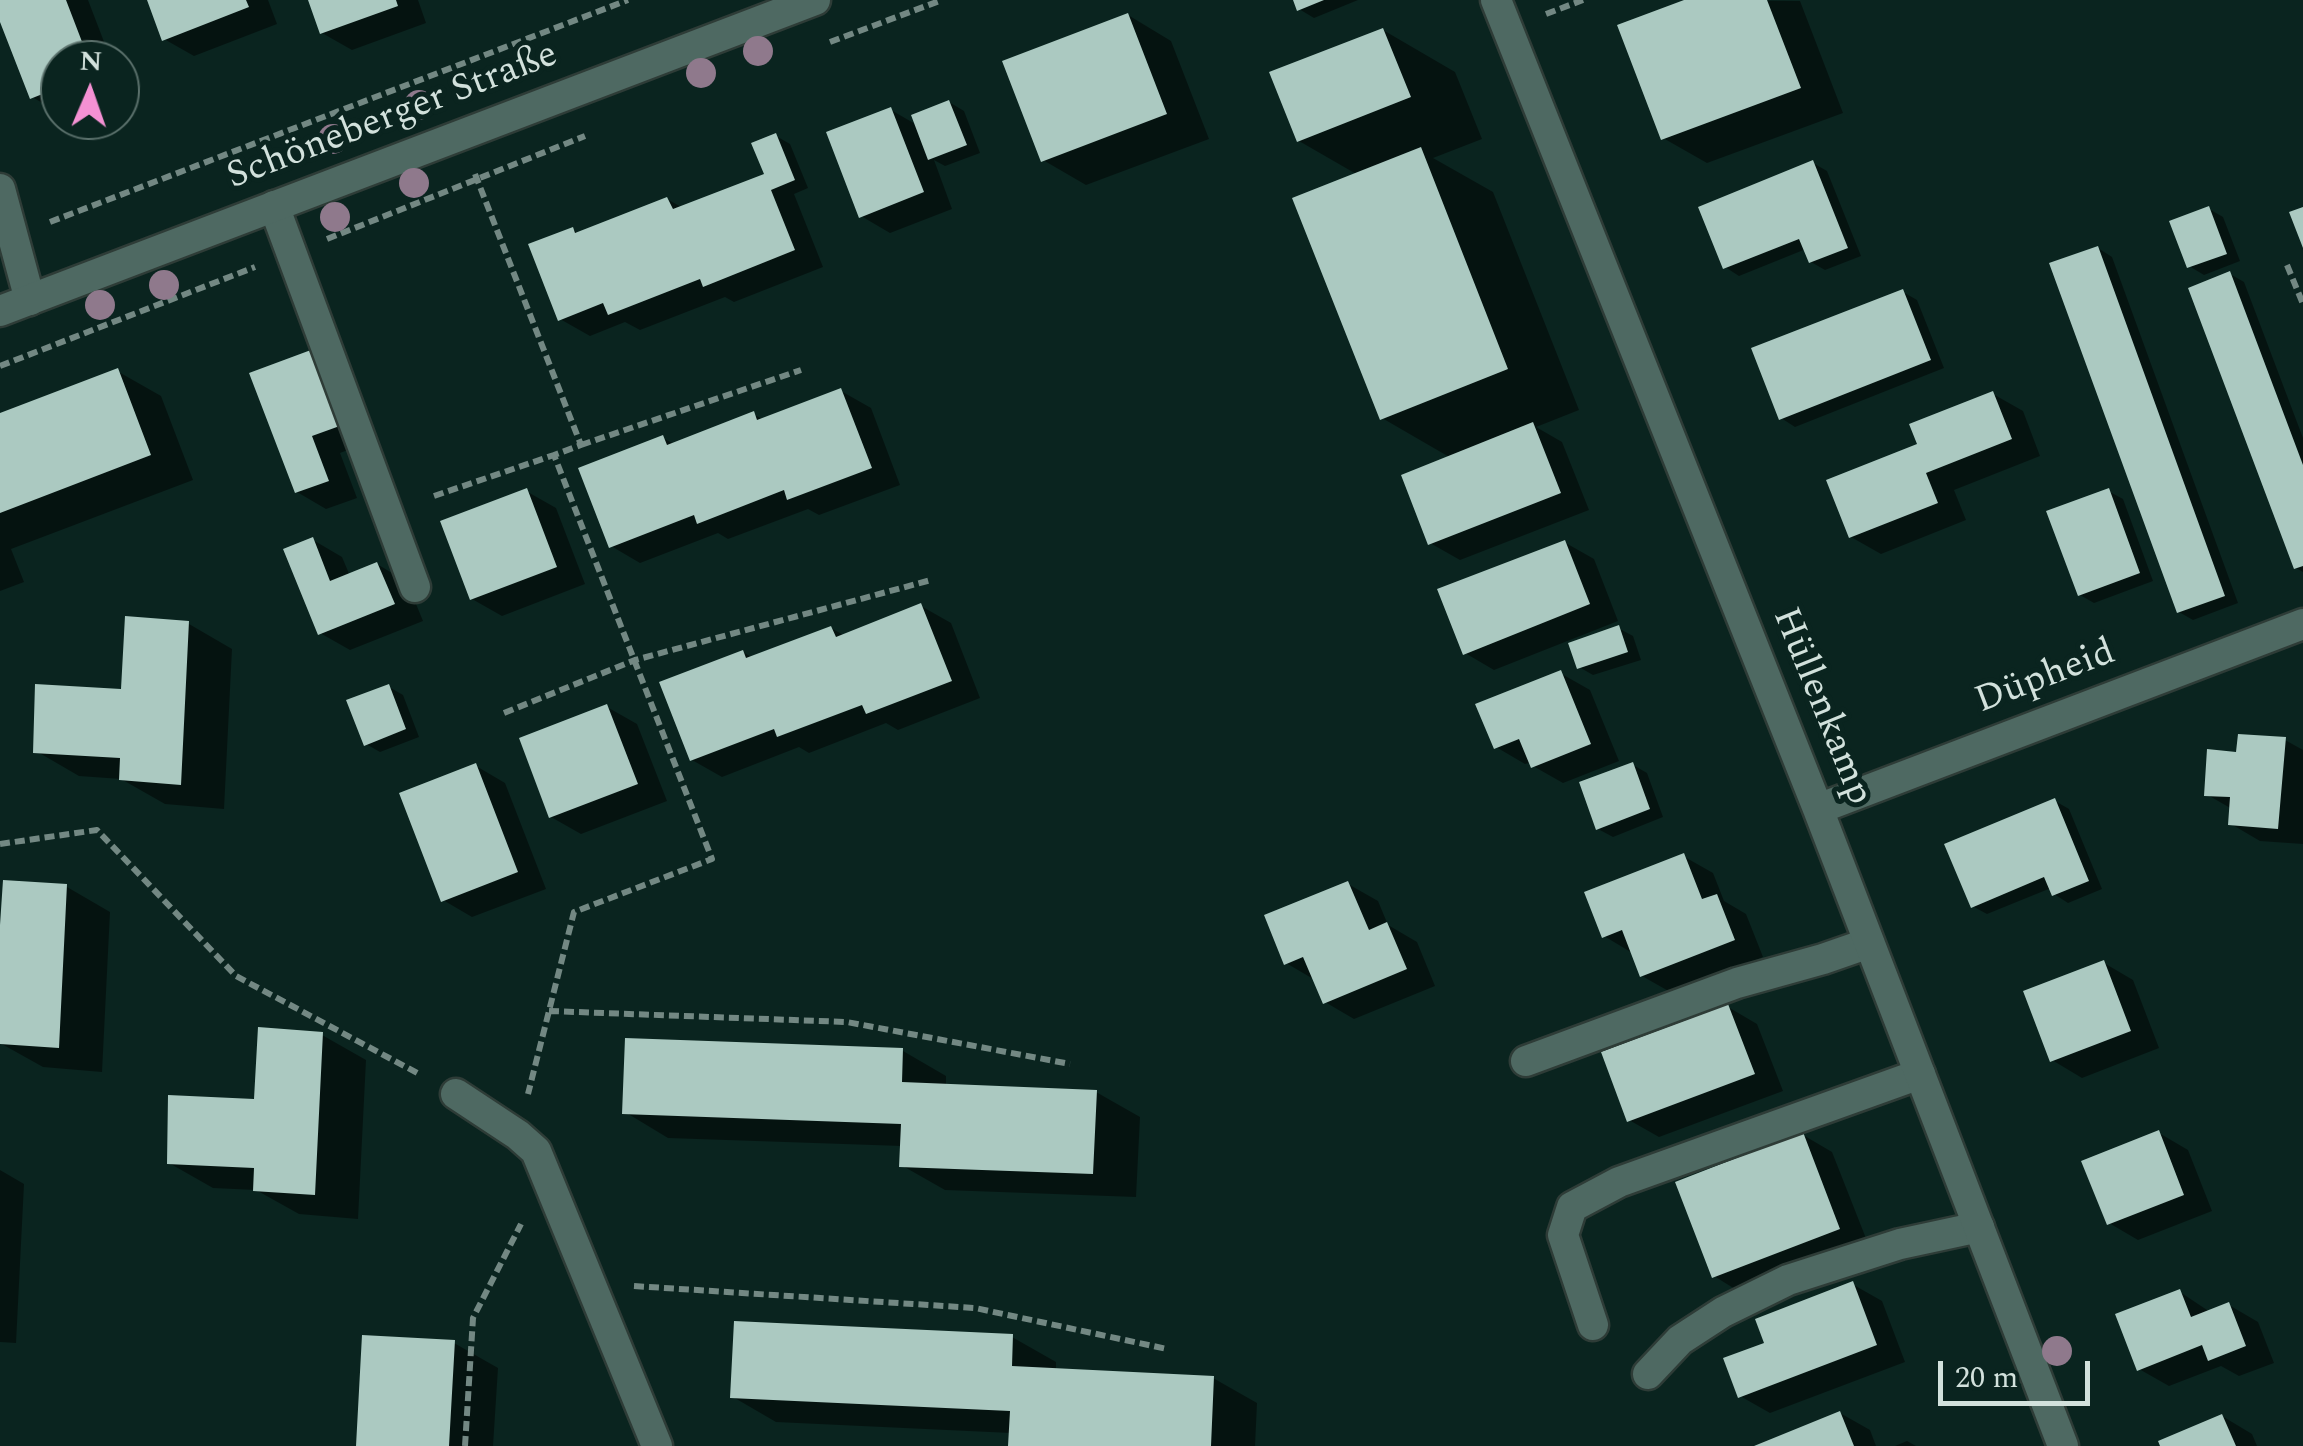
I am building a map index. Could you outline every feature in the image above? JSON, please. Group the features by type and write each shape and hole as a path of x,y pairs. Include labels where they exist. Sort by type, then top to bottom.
{"street":[{"name":"Schöneberger Straße","path":"0,311 814,0"},
{"name":"Hüllenkamp","path":"1496,0 1818,809 2062,1446"},
{"path":"0,189 30,300"},
{"path":"274,206 415,588"},
{"name":"Düpheid","path":"1818,809 2303,624"},
{"path":"1526,1061 1736,982 1869,943"},
{"path":"1592,1325 1564,1235 1572,1207 1619,1182 1920,1074"},
{"path":"456,1094 536,1151 656,1446"},
{"path":"1648,1374 1680,1340 1722,1312 1788,1280 1900,1244 1978,1227"}],"path":[{"path":"14,236 628,0"},
{"path":"816,48 942,0"},
{"path":"0,366 601,130"},
{"path":"460,136 580,445"},
{"path":"2287,265 2303,304"},
{"path":"434,496 802,370"},
{"path":"518,1135 574,912 712,859 554,455"},
{"path":"504,712 634,660 931,580"},
{"path":"0,844 98,830 236,976 456,1094"},
{"path":"549,1010 847,1022 1070,1064"},
{"path":"465,1446 472,1318 546,1176"},
{"path":"590,1283 975,1308 1168,1349"}],"building":[{"path":"0,0 66,0 81,40 40,40 40,95 30,99 0,22"},
{"path":"147,0 246,0 249,7 162,41"},
{"path":"308,0 396,0 398,6 320,34"},
{"path":"1293,0 1324,0 1297,11"},
{"path":"1684,0 1767,0 1801,88 1661,140 1617,25"},
{"path":"1128,13 1167,114 1041,162 1002,61"},
{"path":"1383,28 1411,97 1297,142 1269,72"},
{"path":"949,100 967,145 928,160 911,115"},
{"path":"891,107 924,192 859,218 826,132"},
{"path":"776,133 795,180 771,190 795,250 703,287 700,279 608,315 603,303 558,321 528,244 573,227 575,233 667,197 673,209 764,174 751,143"},
{"path":"1421,147 1508,369 1380,420 1292,198"},
{"path":"1813,160 1848,248 1809,263 1799,239 1723,269 1698,207"},
{"path":"2209,206 2227,254 2187,268 2169,221"},
{"path":"2303,207 2303,248 2289,212"},
{"path":"2098,246 2225,596 2177,613 2049,263"},
{"path":"2230,271 2303,465 2303,566 2294,569 2188,288"},
{"path":"1903,289 1931,360 1779,420 1751,348"},
{"path":"319,347 348,423 312,436 329,481 295,493 249,373"},
{"path":"118,368 151,455 0,513 0,413"},
{"path":"841,388 872,468 787,500 784,490 697,524 694,515 609,548 578,468 663,435 667,445 754,411 757,420"},
{"path":"1993,391 2012,439 1926,473 1938,503 1849,538 1826,480 1917,444 1909,424"},
{"path":"1533,422 1561,493 1428,545 1401,475"},
{"path":"527,488 557,567 470,600 440,521"},
{"path":"2109,488 2140,573 2078,596 2046,511"},
{"path":"313,537 330,581 377,562 395,604 318,635 283,549"},
{"path":"1565,540 1590,604 1463,655 1437,589"},
{"path":"921,603 952,681 866,714 862,705 777,737 774,729 690,761 659,682 743,650 746,658 831,626 836,637"},
{"path":"125,616 189,621 181,785 119,780 120,758 33,753 35,684 121,689"},
{"path":"1619,625 1628,652 1577,669 1568,643"},
{"path":"1561,670 1591,744 1531,768 1519,739 1494,749 1475,704"},
{"path":"389,684 406,729 364,746 346,700"},
{"path":"607,704 638,784 549,818 519,738"},
{"path":"2238,734 2286,737 2278,829 2228,825 2230,797 2204,796 2207,749 2236,752"},
{"path":"1633,762 1650,809 1596,830 1579,782"},
{"path":"476,763 518,872 441,902 399,793"},
{"path":"2055,798 2089,881 2052,896 2044,877 1971,908 1944,844"},
{"path":"1684,853 1702,899 1717,894 1735,940 1640,977 1622,930 1602,938 1584,892"},
{"path":"3,880 67,884 59,1048 0,1044"},
{"path":"1348,881 1369,930 1387,922 1407,969 1323,1004 1303,957 1284,965 1264,915"},
{"path":"2104,960 2131,1031 2050,1062 2023,991"},
{"path":"1728,1004 1755,1074 1627,1122 1601,1052"},
{"path":"258,1027 323,1032 315,1195 253,1191 254,1168 167,1164 168,1095 254,1099"},
{"path":"625,1038 903,1048 902,1082 1097,1090 1093,1174 899,1167 901,1124 622,1114"},
{"path":"2159,1130 2184,1195 2107,1225 2081,1161"},
{"path":"1803,1132 1840,1229 1712,1278 1675,1182"},
{"path":"1853,1281 1877,1345 1738,1398 1723,1358 1764,1343 1755,1319"},
{"path":"2180,1289 2191,1317 2229,1302 2246,1346 2208,1361 2202,1345 2137,1371 2115,1314"},
{"path":"734,1321 1013,1334 1012,1366 1214,1376 1211,1446 1008,1446 1010,1411 730,1398"},
{"path":"362,1335 455,1340 449,1446 356,1446"},
{"path":"1840,1411 1854,1446 1754,1446"},
{"path":"2222,1414 2236,1446 2160,1446 2158,1441"}]}
